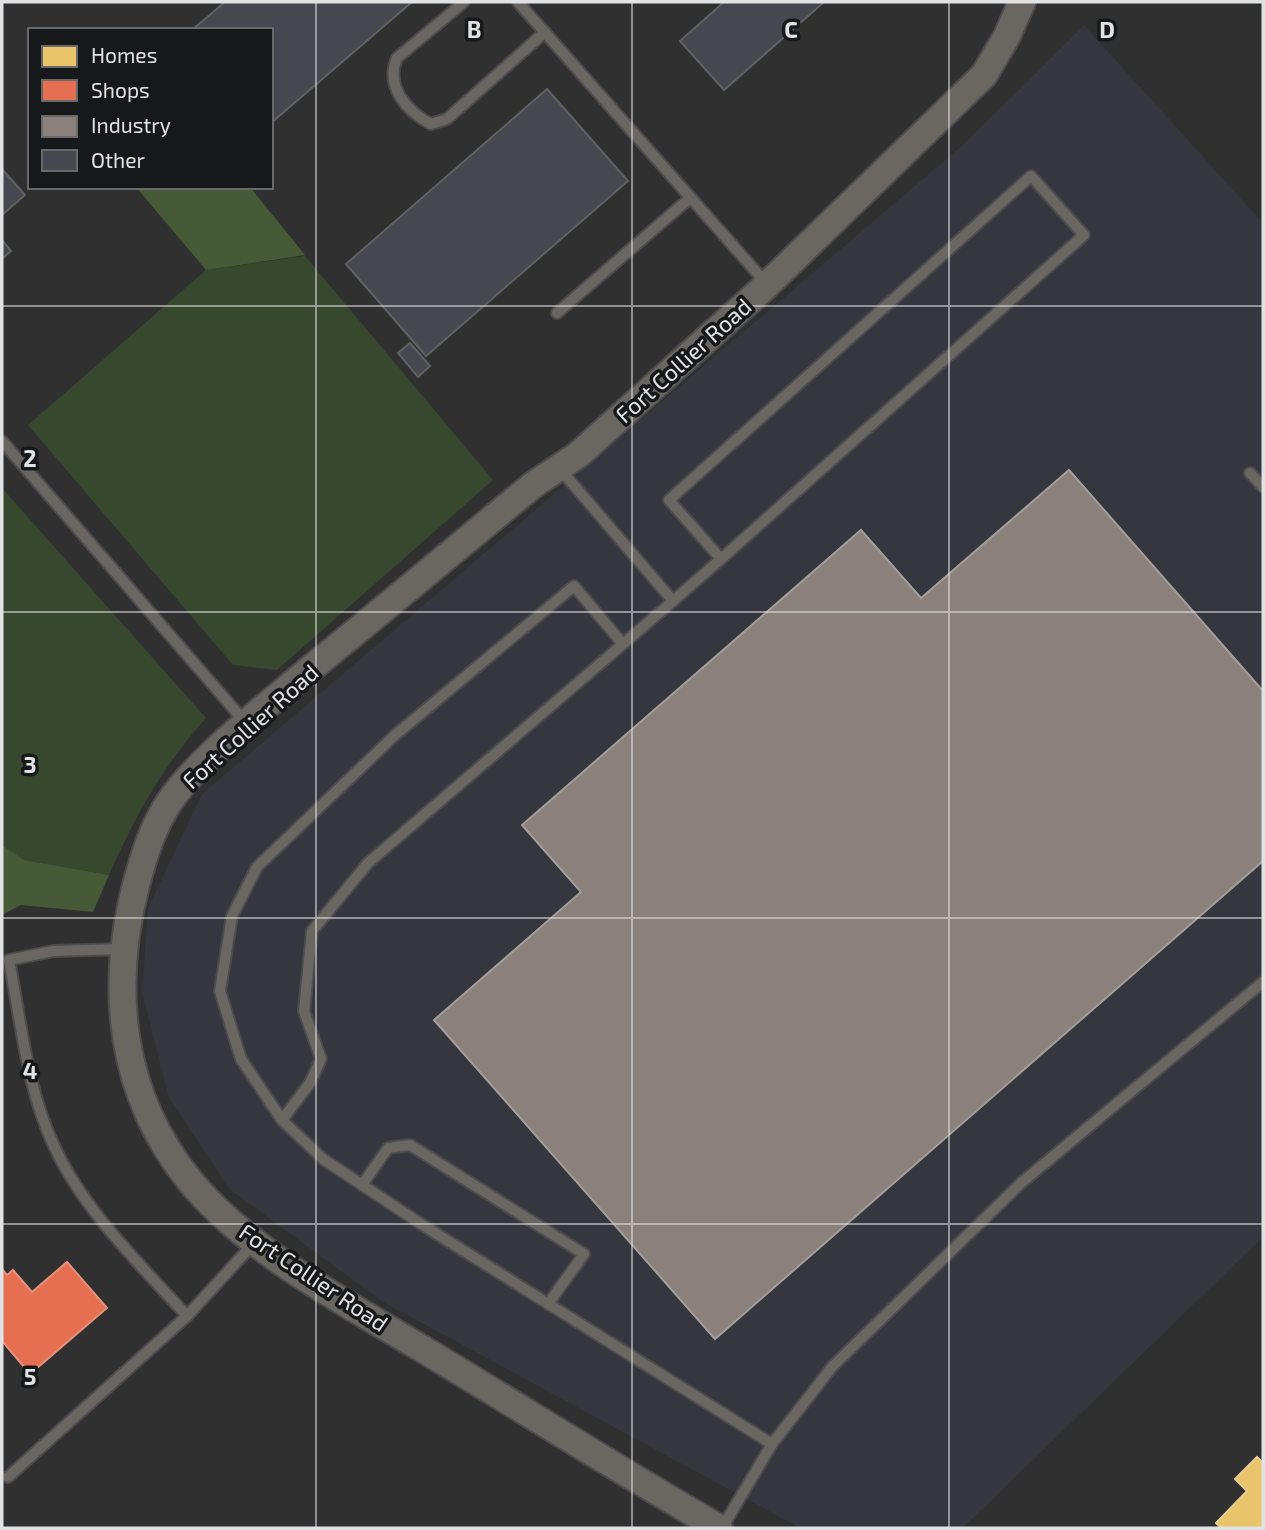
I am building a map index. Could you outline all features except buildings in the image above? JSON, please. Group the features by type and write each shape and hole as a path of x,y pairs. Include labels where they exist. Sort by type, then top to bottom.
{"street":[{"name":"Fort Collier Road","path":"721,1528 335,1296 220,1213 190,1181 165,1145 145,1105 133,1072 123,1020 124,932 149,839 171,799 246,723 533,485 578,455 767,285 984,75 1007,36 1021,2"}],"lane":[{"path":"464,2 397,58 391,71 397,94 415,116 431,124 447,119 545,32"},
{"path":"518,2 767,285"},
{"path":"282,1121 310,1083 321,1059 304,1011 312,931 368,863 673,601 1084,235 1031,176 669,500 720,559"},
{"path":"557,313 690,198"},
{"path":"2,441 246,723"},
{"path":"559,468 673,601"},
{"path":"1250,472 1263,487"},
{"path":"622,643 574,586 394,736 257,867 232,916 220,991 240,1059 282,1121 323,1160 772,1444"},
{"path":"123,949 54,951 6,962 29,1070 54,1147 98,1217 187,1316"},
{"path":"721,1528 772,1444 832,1367 1021,1183 1263,982"},
{"path":"362,1185 387,1148 410,1145 584,1254 548,1304"},
{"path":"8,1477 187,1316 256,1241"}],"shaded area":[{"path":"1084,25 1263,223 1263,1237 963,1528 800,1528 383,1302 229,1189 169,1098 142,992 148,908 202,794 965,143"}],"green space":[{"path":"138,189 252,189 305,255 206,270"},
{"path":"305,256 493,480 277,670 233,665 28,425 206,270"},
{"path":"2,488 206,718 162,774 109,875 24,860 2,845"},
{"path":"2,845 24,860 109,875 93,912 21,905 2,915"}]}
